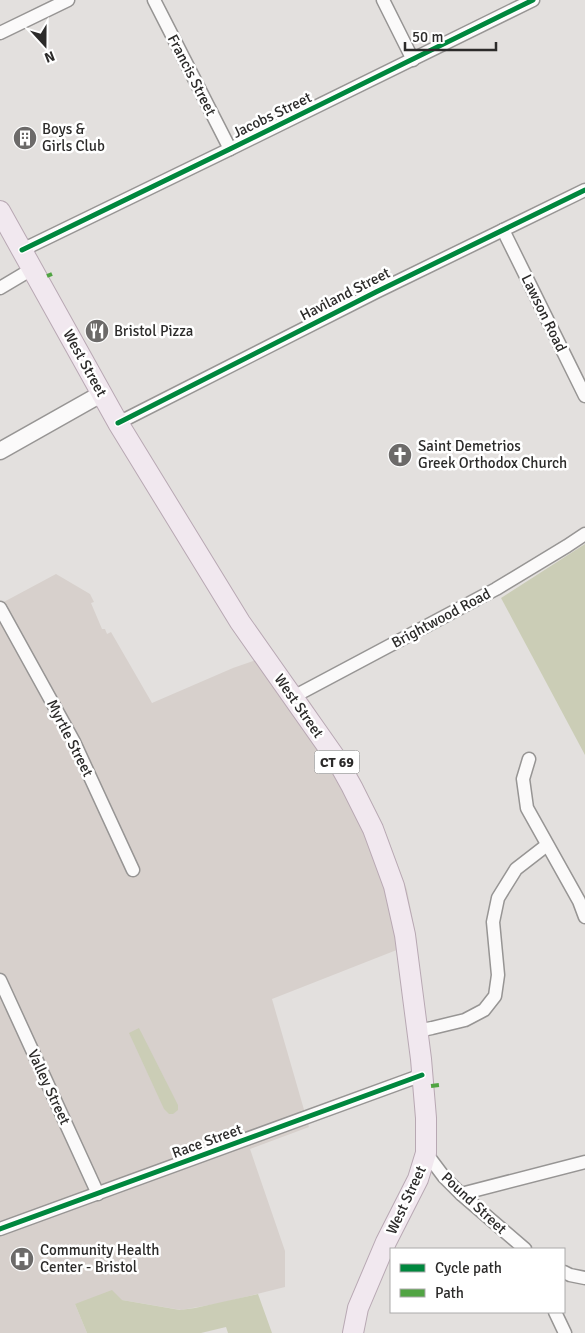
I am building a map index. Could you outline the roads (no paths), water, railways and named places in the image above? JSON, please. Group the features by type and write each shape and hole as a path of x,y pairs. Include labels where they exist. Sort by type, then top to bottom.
{"main road":[{"name":"West Street","path":"0,211 101,394 240,622 337,760 373,829 394,886 405,935 417,1031 422,1075 426,1153 418,1179 383,1250 358,1308 353,1333"}],"street":[{"path":"0,34 68,0"},
{"name":"Francis Street","path":"154,0 230,149"},
{"path":"383,0 413,60"},
{"name":"Jacobs Street","path":"22,250 533,0"},
{"name":"Haviland Street","path":"118,423 341,309 585,190"},
{"name":"Lawson Road","path":"503,230 585,396"},
{"path":"0,288 32,269"},
{"path":"0,452 101,394"},
{"name":"Brightwood Road","path":"293,697 496,589 585,534"},
{"name":"Myrtle Street","path":"0,608 74,742 132,870"},
{"path":"529,759 523,779 527,808 579,901 585,916"},
{"path":"417,1031 465,1020 484,1010 495,996 498,975 493,922 498,898 516,869 547,845"},
{"name":"Valley Street","path":"0,980 98,1194"},
{"name":"Race Street","path":"0,1229 422,1075"},
{"name":"Pound Street","path":"426,1153 444,1177 461,1194 524,1248"},
{"path":"461,1194 585,1162"},
{"path":"565,1272 585,1278"},
{"path":"555,1313 565,1333"}],"place":[{"name":"Boys & Girls Club","path":"25,138"},
{"name":"Bristol Pizza","path":"97,331"},
{"name":"Saint Demetrios Greek Orthodox Church","path":"400,455"},
{"name":"Community Health Center - Bristol","path":"22,1259"}]}
